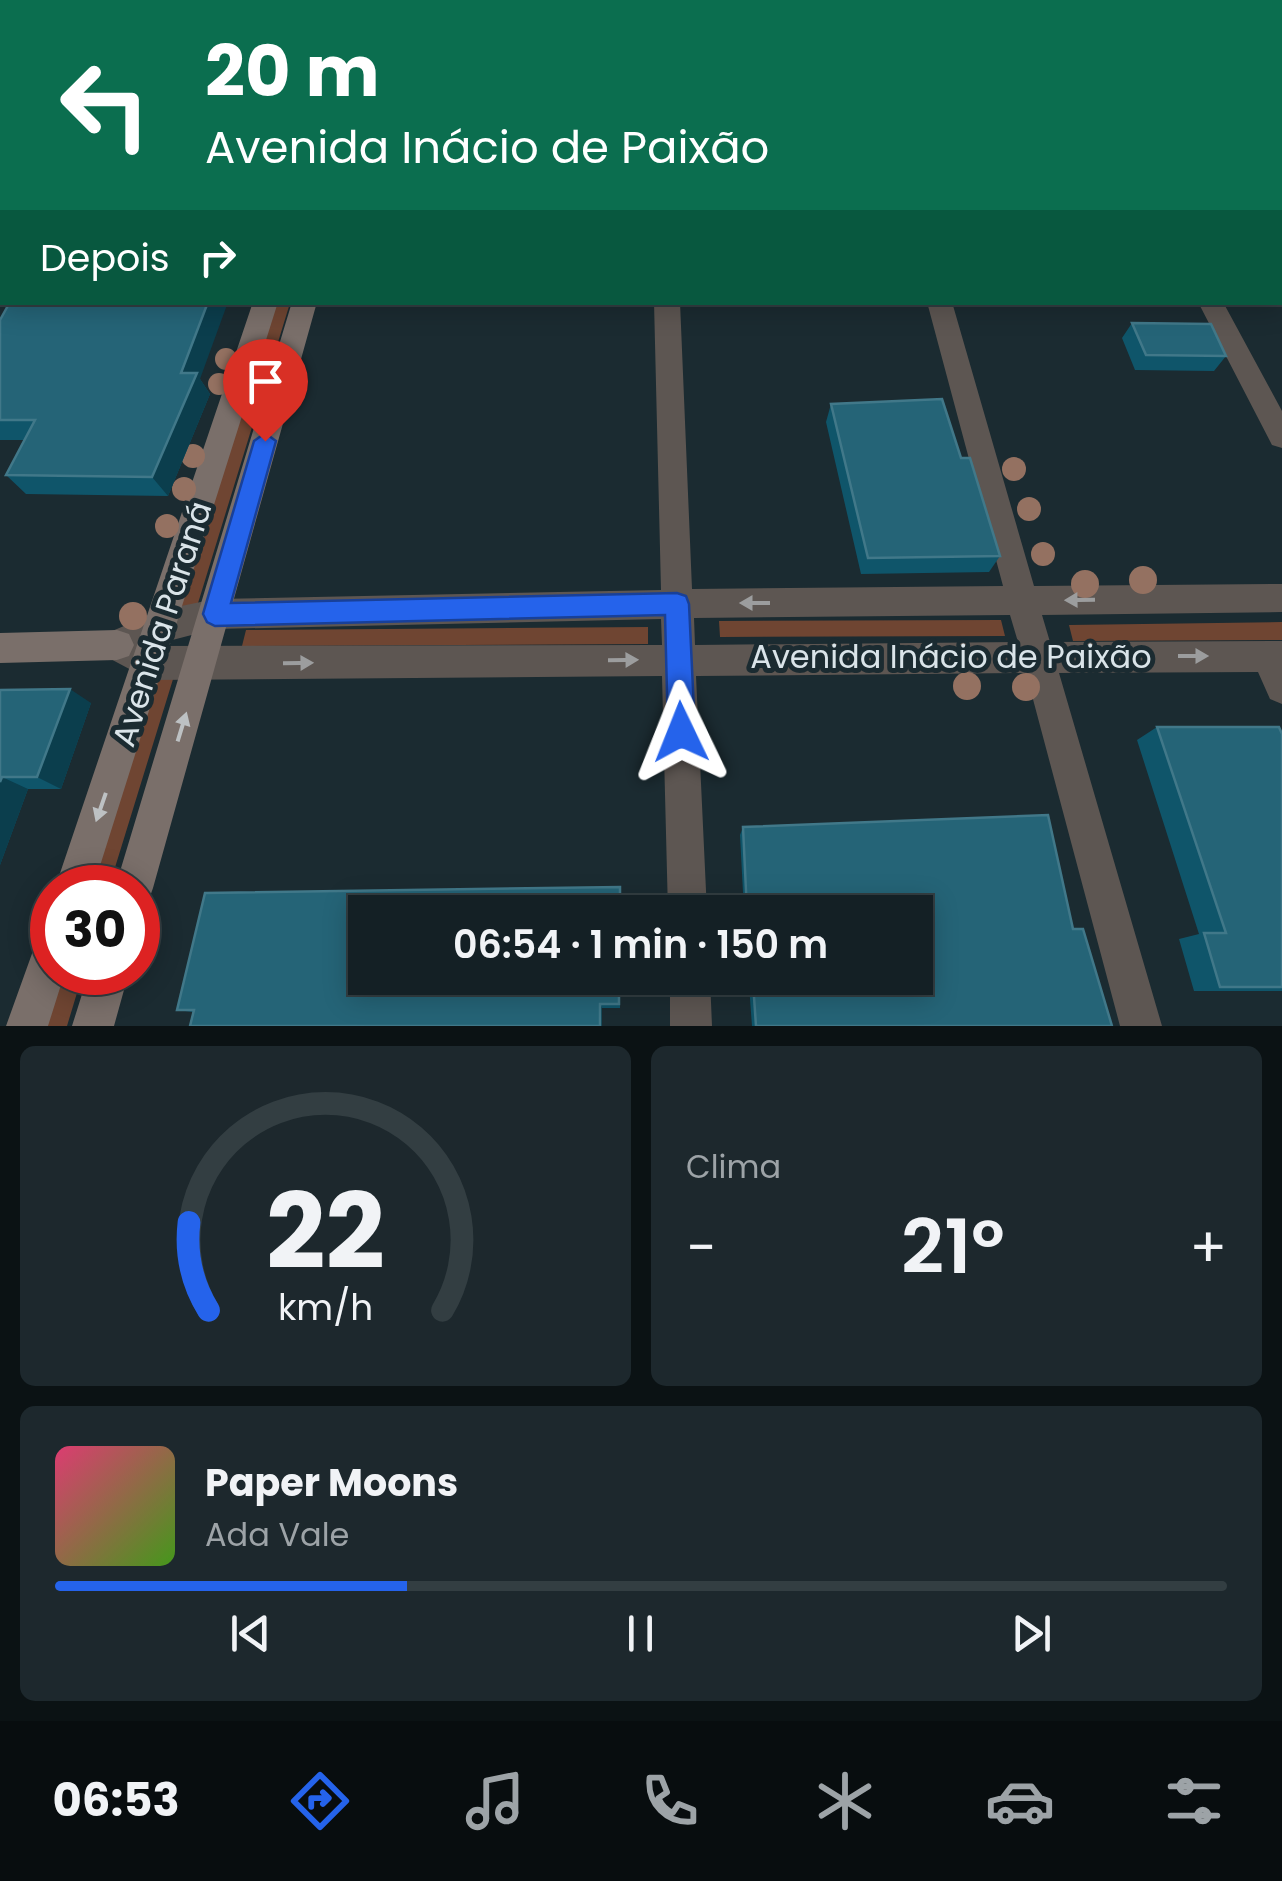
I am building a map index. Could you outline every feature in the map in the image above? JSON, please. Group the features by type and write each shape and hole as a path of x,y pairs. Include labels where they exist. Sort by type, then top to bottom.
{"main road":[{"name":"Avenida Paraná","path":"82,865 265,305"},
{"name":"Avenida Paraná","path":"141,865 303,305"},
{"path":"0,648 117,645"},
{"path":"27,1026 37,995"},
{"path":"92,1026 101,995"}],"street":[{"path":"668,305 687,895"},
{"path":"940,305 1140,1026"},
{"path":"1212,305 1282,437"},
{"name":"Avenida Inácio de Paixão","path":"117,645 162,625 215,614 677,604 1282,598"},
{"path":"117,645 150,664"},
{"name":"Avenida Inácio de Paixão","path":"150,664 1275,656"},
{"path":"1275,656 1282,688"},
{"path":"691,995 692,1026"}],"shaded area":[{"path":"274,305 289,305 195,613 177,618"},
{"path":"1001,620 1005,636 720,637 719,621"},
{"path":"1282,622 1282,640 1073,641 1069,625"},
{"path":"648,627 648,644 242,646 246,630"},
{"path":"153,676 174,676 116,865 93,865"},
{"path":"52,995 76,995 67,1026 42,1026"}],"building":[{"path":"8,305 207,305 181,373 197,373 152,477 6,475 35,420 0,420 0,320"},
{"path":"1132,323 1211,324 1226,356 1146,355"},
{"path":"942,399 961,458 970,458 1000,556 868,558 831,404"},
{"path":"70,689 37,777 2,777 0,782 0,690"},
{"path":"1157,727 1279,727 1282,987 1220,987 1204,933 1226,933"},
{"path":"1048,815 1073,929 1083,929 1112,1026 756,1026 754,995 933,995 933,895 746,895 743,827"},
{"path":"620,887 620,895 348,895 348,995 619,995 619,1004 600,1004 600,1026 190,1026 194,1010 177,1010 205,893"}],"route":[{"path":"265,441 215,614 677,604 681,732"}]}
